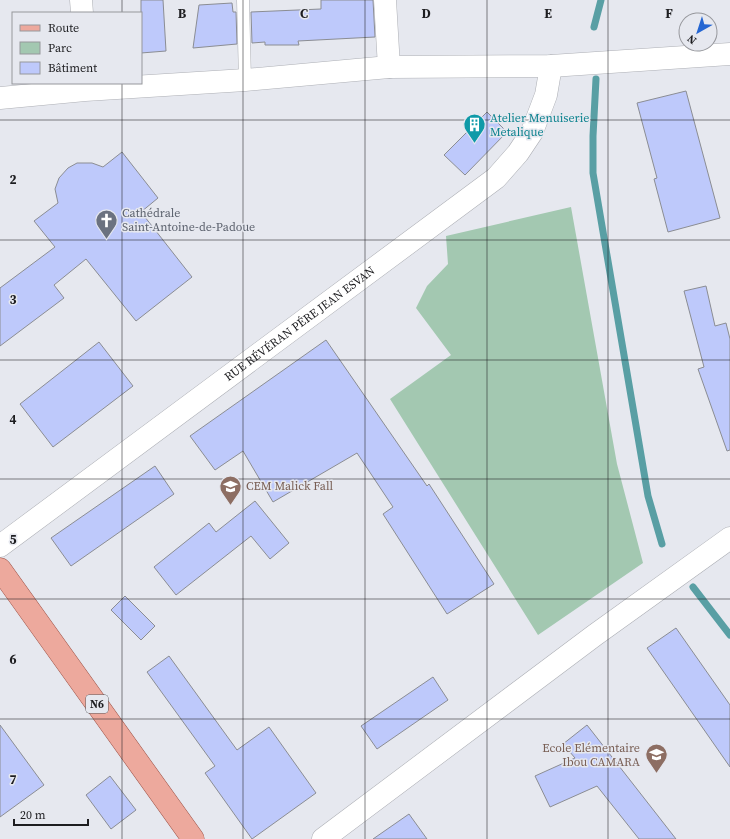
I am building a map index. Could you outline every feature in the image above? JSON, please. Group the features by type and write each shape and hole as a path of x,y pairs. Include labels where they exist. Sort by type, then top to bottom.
{"main road":[{"name":"N6","path":"0,569 193,839"}],"street":[{"path":"82,0 82,12"},
{"path":"385,0 390,67"},
{"path":"142,84 245,80 390,67 551,66 730,54"},
{"name":"RUE RÉVÉRAN PÉRE JEAN ESVAN","path":"0,546 496,178 518,153 532,132 546,95 551,66"},
{"path":"0,98 85,86 138,84"},
{"path":"323,839 595,635 730,538"}],"lane":[{"path":"243,0 245,80"}],"green space":[{"path":"571,207 617,464 643,563 538,635 390,399 451,355 416,308 427,286 448,264 446,236"}],"building":[{"path":"141,0 163,0 166,51 142,53"},
{"path":"321,0 373,0 375,37 298,41 299,45 265,45 265,42 252,43 251,12 321,9"},
{"path":"232,3 233,12 236,12 237,44 193,48 199,5"},
{"path":"686,91 720,218 668,232 654,179 657,178 637,103"},
{"name":"Atelier Menuiserie Metalique","path":"487,112 507,132 465,175 444,155"},
{"name":"Cathédrale Saint-Antoine-de-Padoue","path":"122,152 158,198 141,212 192,277 136,321 86,259 54,285 64,298 0,346 0,288 55,247 34,221 58,203 55,189 59,178 68,168 77,163 92,163 103,167"},
{"path":"706,286 715,326 726,323 730,339 730,450 727,451 698,369 704,367 684,291"},
{"path":"326,340 427,486 429,484 494,584 447,614 383,514 393,507 357,453 273,502 243,451 215,470 190,436"},
{"path":"99,342 133,386 53,447 20,404"},
{"path":"155,466 174,494 71,566 51,538"},
{"path":"255,501 289,543 270,559 251,536 176,595 154,567 209,523 216,532"},
{"path":"125,596 155,626 141,640 111,610"},
{"path":"676,628 730,705 730,767 647,648"},
{"path":"169,656 237,750 269,727 316,793 252,839 205,773 215,766 147,672"},
{"path":"433,677 448,700 377,749 361,726"},
{"path":"0,725 44,785 0,817"},
{"path":"587,725 676,839 639,839 597,786 550,807 535,776 575,758 563,744"},
{"path":"110,776 136,810 111,829 86,795"},
{"path":"409,814 427,839 373,839"}],"waterway":[{"path":"594,27 601,0"},
{"path":"596,79 593,173 648,496 662,544"},
{"path":"693,587 730,635"}],"place":[{"name":"Atelier Menuiserie Metalique","path":"475,144"},
{"name":"Cathédrale Saint-Antoine-de-Padoue","path":"106,240"},
{"name":"CEM Malick Fall","path":"231,506"},
{"name":"Ecole Elémentaire Ibou CAMARA","path":"656,774"}]}
